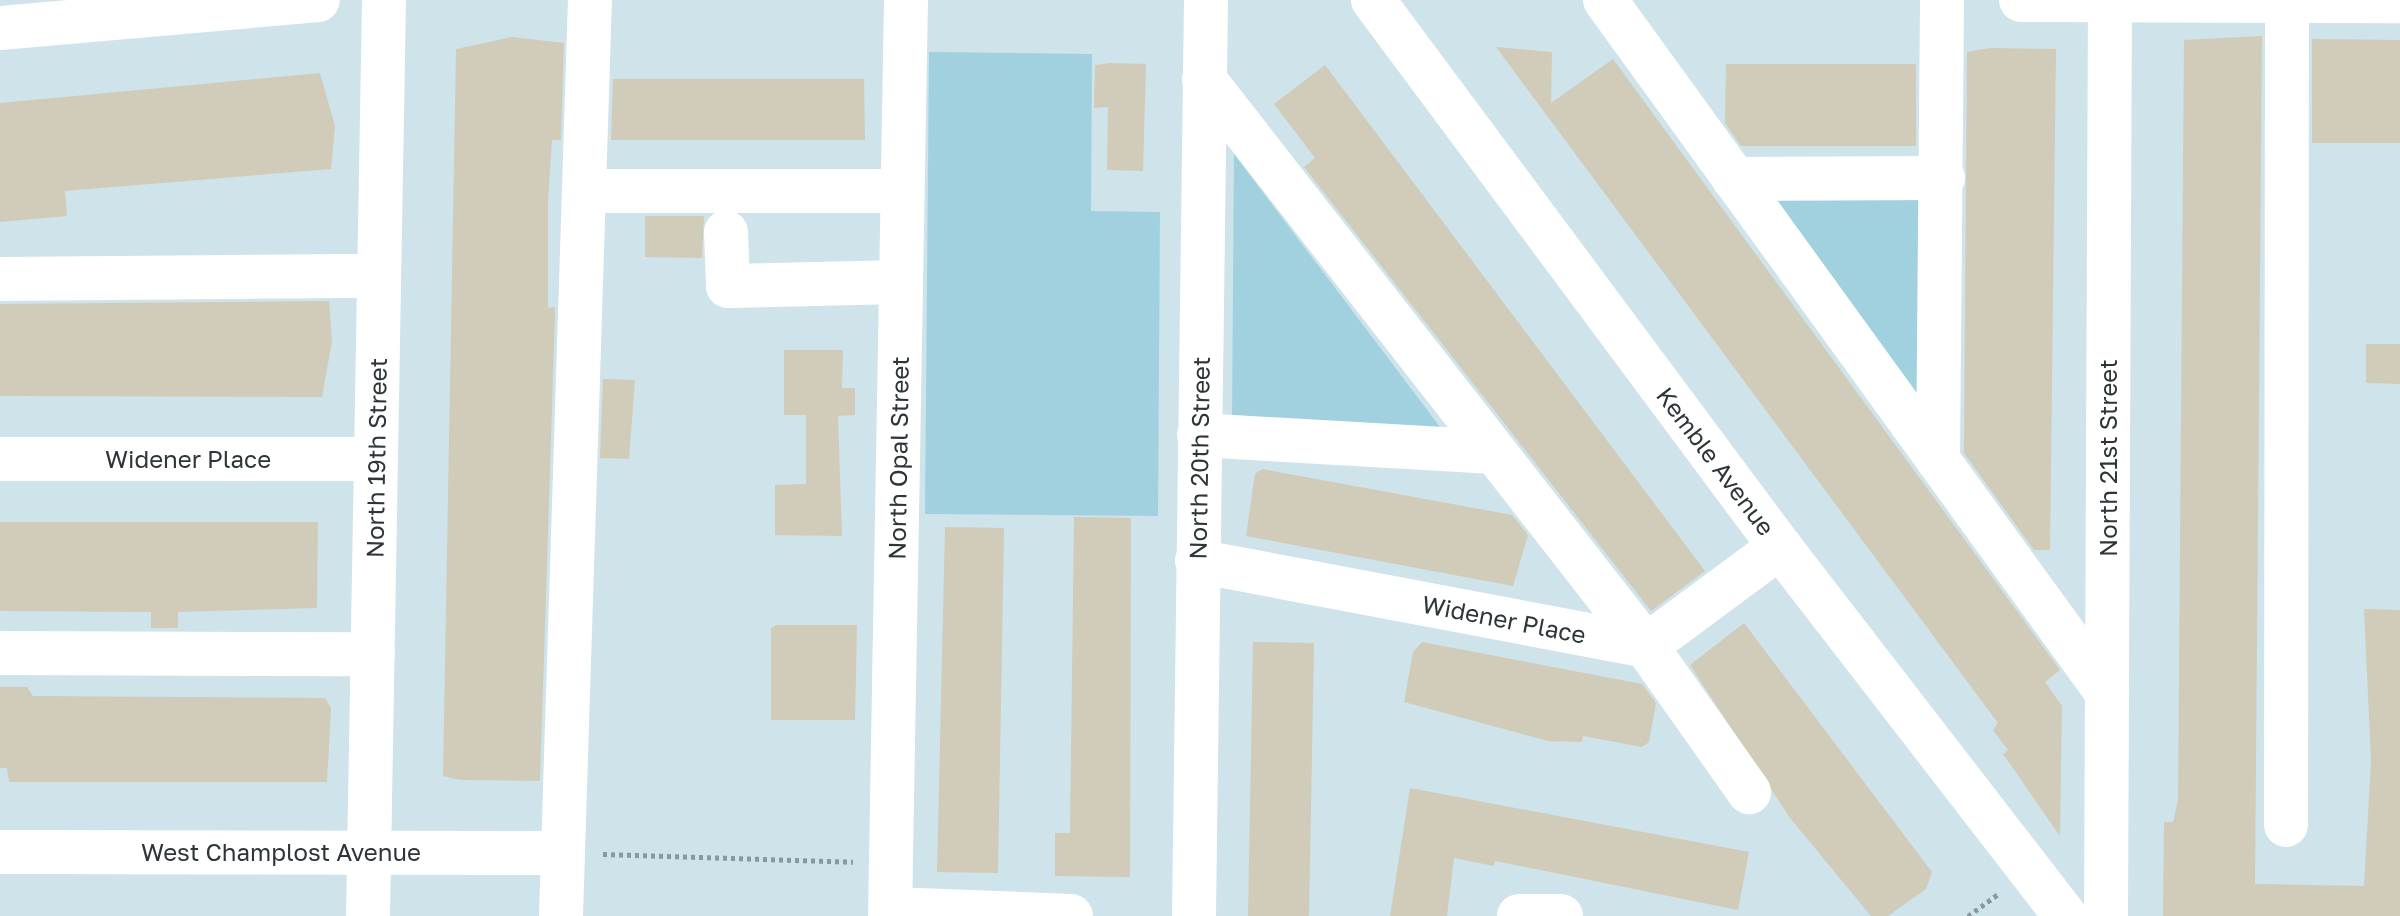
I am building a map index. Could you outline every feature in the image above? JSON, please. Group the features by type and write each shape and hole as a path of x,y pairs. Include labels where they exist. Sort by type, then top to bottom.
{"street":[{"path":"0,28 171,6 318,0"},
{"name":"North 19th Street","path":"368,916 384,0"},
{"path":"561,916 590,0"},
{"name":"North Opal Street","path":"890,912 906,0"},
{"name":"North 20th Street","path":"1194,916 1206,0"},
{"name":"Kemble Avenue","path":"1373,0 1780,547 2065,916"},
{"path":"1605,0 2107,693"},
{"path":"1938,460 1943,178 1942,0"},
{"path":"2021,0 2400,1"},
{"name":"North 21st Street","path":"2106,916 2110,0"},
{"path":"2286,825 2287,1"},
{"path":"1204,79 1646,646 1749,792"},
{"path":"1734,179 1943,178"},
{"path":"584,191 902,191"},
{"path":"726,232 728,286 901,282"},
{"path":"0,279 378,276"},
{"path":"1199,435 1495,452"},
{"name":"Widener Place","path":"0,459 376,459"},
{"path":"1646,646 1780,547"},
{"name":"Widener Place","path":"1197,561 1646,646"},
{"path":"0,653 373,654"},
{"name":"West Champlost Avenue","path":"0,852 562,853"},
{"path":"890,912 1071,916"},
{"path":"1519,916 1561,916"}],"path":[{"path":"562,853 891,863"}],"shaded area":[{"path":"929,52 1092,54 1091,211 1160,212 1158,516 925,514"},
{"path":"1234,154 1443,431 1232,420"},
{"path":"1935,180 1929,417 1758,182"}],"building":[{"path":"2262,36 2255,884 2364,886 2371,761 2364,609 2400,610 2400,916 2163,916 2164,822 2173,822 2178,800 2184,40"},
{"path":"512,37 564,43 561,140 552,140 548,201 548,308 555,307 555,315 540,781 461,780 443,776 456,49"},
{"path":"2312,39 2400,40 2400,143 2312,143"},
{"path":"1496,47 1552,52 1551,103 1613,59 2060,670 2045,682 2062,706 2060,836 2003,754 2008,750 1993,730 1998,723"},
{"path":"1990,48 2056,49 2050,550 2034,550 1964,453 1967,52"},
{"path":"1146,64 1143,171 1107,170 1108,107 1094,108 1095,65"},
{"path":"1726,64 1916,64 1916,146 1741,146 1725,123"},
{"path":"1325,65 1705,571 1651,611 1304,167 1315,158 1274,104"},
{"path":"320,73 335,126 331,169 65,191 67,216 0,222 0,103"},
{"path":"613,79 864,79 865,140 611,140"},
{"path":"645,216 704,216 702,258 645,257"},
{"path":"329,301 332,341 322,397 0,396 0,304"},
{"path":"2366,344 2400,344 2400,384 2366,383"},
{"path":"784,350 843,350 842,388 855,388 855,415 838,416 842,536 775,535 775,485 806,484 806,415 784,415"},
{"path":"603,379 635,380 629,459 600,458"},
{"path":"1262,469 1512,515 1528,535 1513,586 1246,536 1255,474"},
{"path":"1074,517 1131,518 1130,877 1055,876 1055,833 1070,833"},
{"path":"0,522 318,522 317,608 178,612 178,628 151,628 151,612 0,611"},
{"path":"945,527 1004,528 998,873 937,872"},
{"path":"1744,623 1932,872 1926,889 1888,916 1871,916 1790,818 1690,665"},
{"path":"776,625 857,625 855,720 771,720 771,628"},
{"path":"1253,642 1314,643 1309,916 1248,916"},
{"path":"1422,642 1642,684 1656,703 1649,742 1642,747 1583,736 1582,742 1548,741 1404,702 1413,652"},
{"path":"0,687 27,687 33,696 325,698 331,708 327,782 9,782 7,768 0,768"},
{"path":"1410,788 1749,852 1738,910 1495,861 1494,866 1454,858 1447,916 1390,916"}]}
